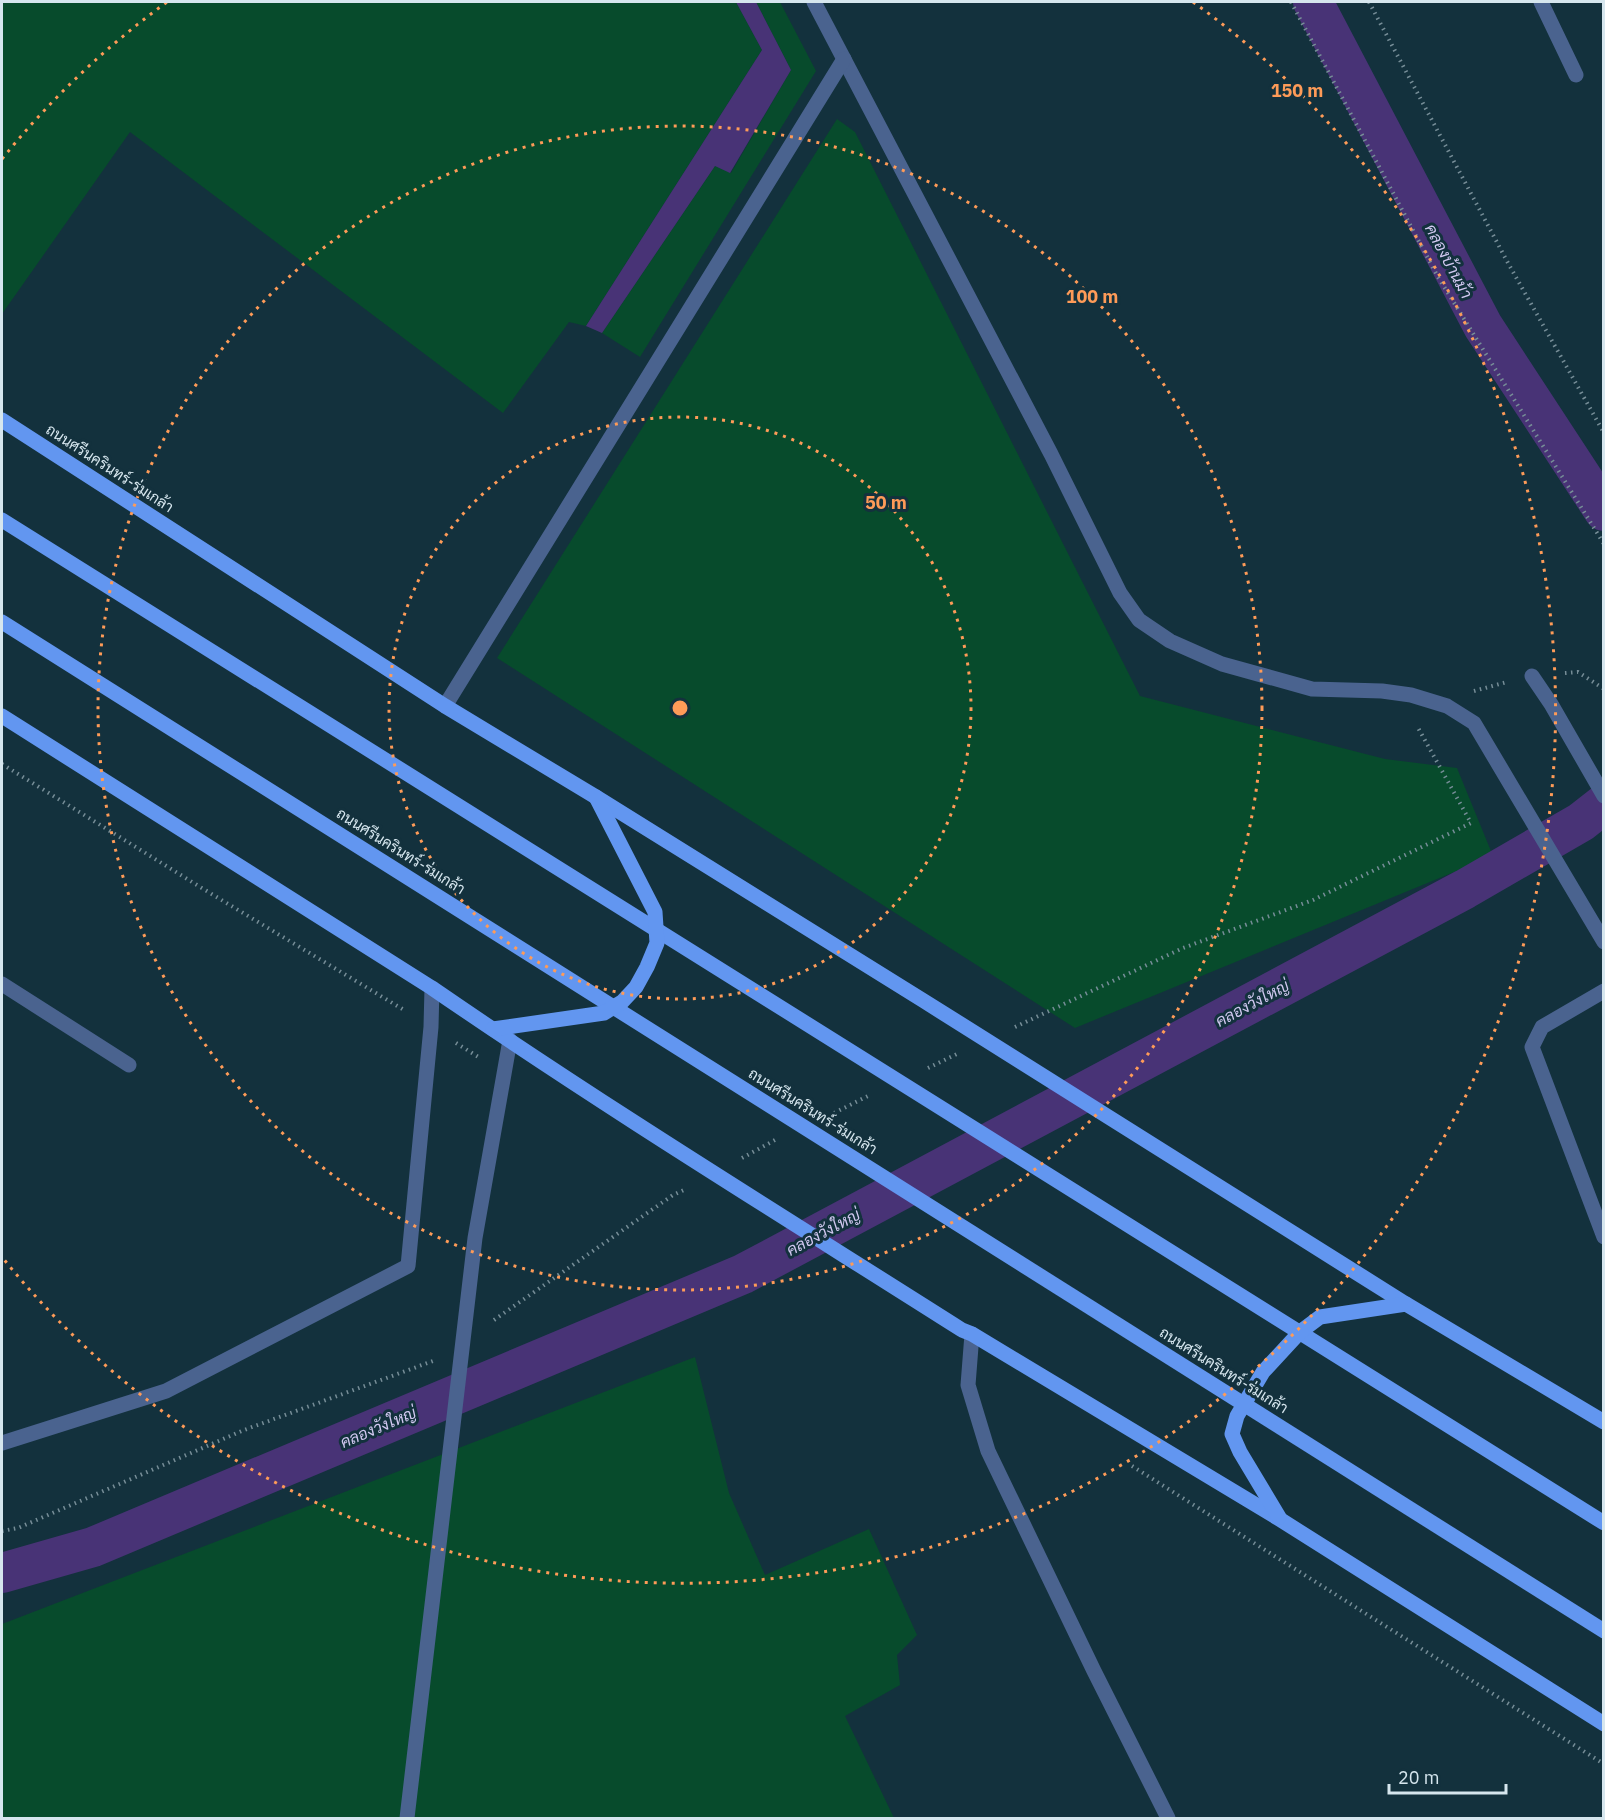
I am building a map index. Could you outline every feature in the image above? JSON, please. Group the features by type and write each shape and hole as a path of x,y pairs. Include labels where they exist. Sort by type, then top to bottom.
{"main road":[{"name":"ถนนศรีนครินทร์-ร่มเกล้า","path":"2,420 445,705 924,1001 1406,1304 1604,1422"},
{"path":"2,520 1604,1523"},
{"name":"ถนนศรีนครินทร์-ร่มเกล้า","path":"2,622 1604,1631"},
{"path":"2,716 432,988 668,1143 967,1332 1281,1520 1604,1724"},
{"path":"493,1029 604,1013 622,1002 636,987 647,967 657,943 655,912 596,797"},
{"path":"1281,1520 1240,1452 1232,1434 1237,1416 1263,1372 1300,1332 1320,1317 1406,1304"}],"street":[{"path":"814,2 1051,454 1120,593 1139,621 1170,641 1222,664 1312,689 1382,691 1411,695 1447,706 1474,723 1604,942"},
{"path":"1540,2 1576,75"},
{"path":"445,705 844,59"},
{"path":"1532,676 1551,704 1604,796"},
{"path":"2,984 129,1065"},
{"path":"2,1443 166,1391 408,1266 431,1027 432,988"},
{"path":"1604,991 1542,1027 1532,1047 1604,1237"},
{"path":"407,1818 475,1238 510,1041"},
{"path":"967,1332 968,1385 988,1451 1168,1818"}],"path":[{"path":"1291,2 1438,277 1604,544"},
{"path":"1369,2 1508,263 1604,433"},
{"path":"2,764 504,1073"},
{"path":"1131,1465 1604,1764"}],"green space":[{"path":"2,2 736,2 762,50 586,326 569,322 503,413 130,132 2,314"},
{"path":"756,2 780,2 816,71 640,357 602,333 715,166 731,173 791,70"},
{"path":"837,119 855,132 1140,696 1385,759 1457,768 1493,856 1075,1028 497,658"},
{"path":"695,1357 729,1493 765,1575 869,1529 917,1635 897,1655 900,1685 845,1716 894,1818 2,1818 2,1624"}],"shaded area":[{"path":"736,2 756,2 791,70 730,173 715,166 602,333 586,326 762,50"}],"waterway":[{"name":"คลองบ้านม้า","path":"1313,2 1483,326 1604,511"},
{"name":"คลองวังใหญ่","path":"2,1573 93,1547 743,1274 1465,889 1581,822 1604,804"}]}
